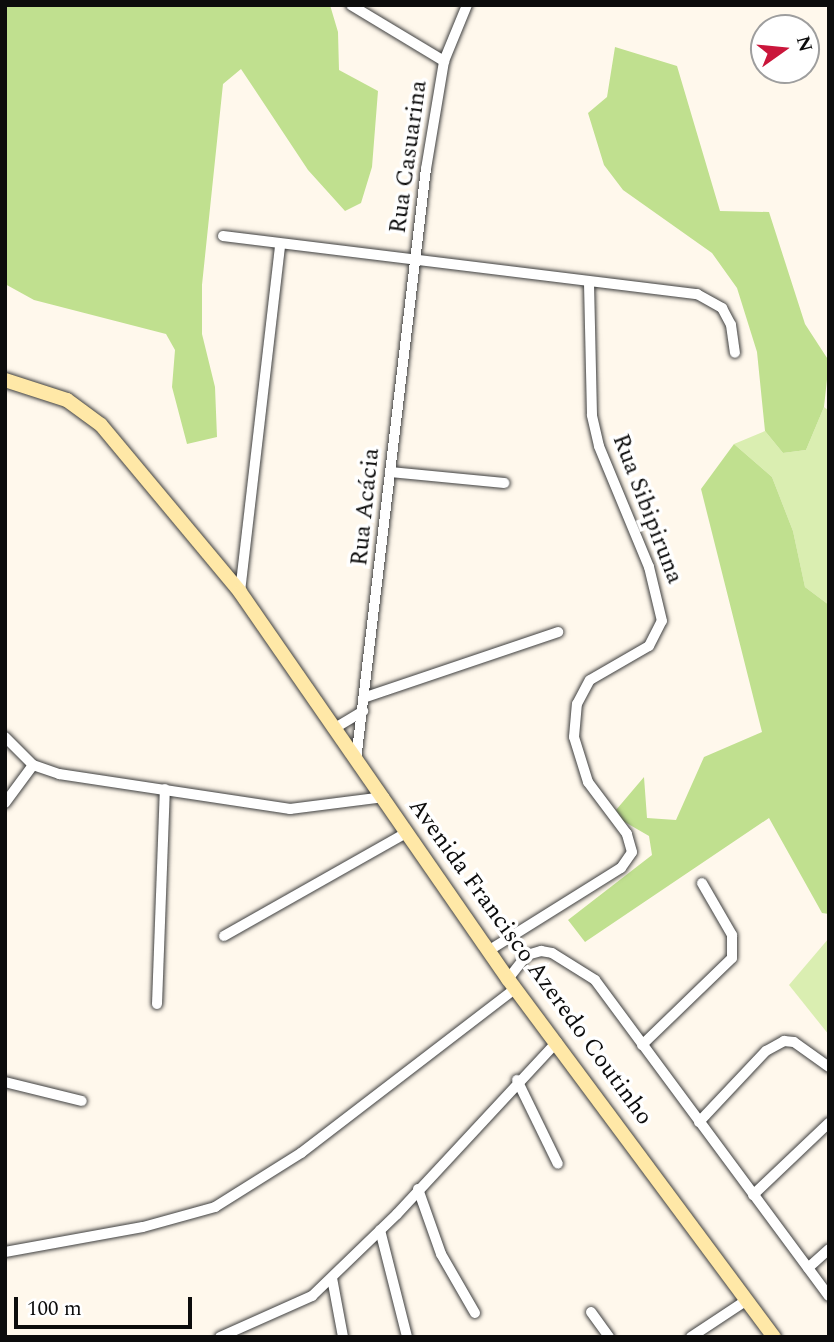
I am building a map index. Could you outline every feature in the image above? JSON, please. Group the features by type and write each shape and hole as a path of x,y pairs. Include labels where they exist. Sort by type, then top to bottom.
{"main road":[{"path":"5,380 67,400 102,425 240,592 384,797"},
{"name":"Avenida Francisco Azeredo Coutinho","path":"384,797 511,984 557,1042 774,1337"}],"street":[{"name":"Rua Casuarina","path":"351,5 444,61"},
{"name":"Rua Casuarina","path":"417,258 444,61 467,5"},
{"path":"223,236 280,246 417,258 709,299 722,308 732,324 735,354"},
{"path":"240,592 280,246"},
{"name":"Rua Acácia","path":"356,760 366,697 390,472 417,258"},
{"name":"Rua Sibipiruna","path":"488,951 621,868 632,852 627,834 588,782 574,737 577,704 590,680 649,646 662,621 649,567 593,423 589,282"},
{"path":"390,472 503,483"},
{"path":"366,697 558,632"},
{"path":"335,728 363,711"},
{"name":"Avenida Francisco Azeredo Coutinho","path":"5,737 33,765 59,774 290,809 384,797"},
{"path":"5,803 33,765"},
{"path":"158,1004 165,789"},
{"path":"223,936 408,832"},
{"path":"642,1045 732,958 732,935 702,883"},
{"path":"5,1252 143,1227 227,1201 301,1153 511,984 532,952 552,953 595,980 829,1296"},
{"path":"699,1122 766,1051 784,1041 794,1042 829,1067"},
{"path":"220,1337 295,1305 332,1278 380,1230 517,1080 557,1042"},
{"path":"517,1080 558,1164"},
{"path":"5,1083 82,1101"},
{"path":"753,1195 829,1123"},
{"path":"418,1189 441,1254 475,1313"},
{"path":"380,1230 407,1337"},
{"path":"808,1268 829,1249"},
{"path":"332,1278 343,1337"},
{"path":"691,1337 747,1300"},
{"path":"591,1312 609,1337"}],"green space":[{"path":"5,5 330,5 338,32 339,70 378,91 372,167 361,203 345,211 308,170 241,69 223,84 202,285 202,334 215,387 217,437 187,444 172,387 175,350 166,334 34,300 5,284"},
{"path":"615,47 677,66 720,211 769,212 805,324 829,361 824,407 806,450 783,453 765,431 757,352 737,288 712,253 623,190 604,165 588,113 607,97"},
{"path":"824,407 829,411 829,605 805,587 793,531 772,477 734,444 765,431 783,453 806,450"},
{"path":"734,444 772,477 793,531 805,587 829,605 829,914 822,913 769,818 585,942 568,920 652,855 649,836 623,821 616,810 644,777 647,818 676,820 704,757 762,732 701,489"},
{"path":"829,938 829,1035 789,985"}]}
